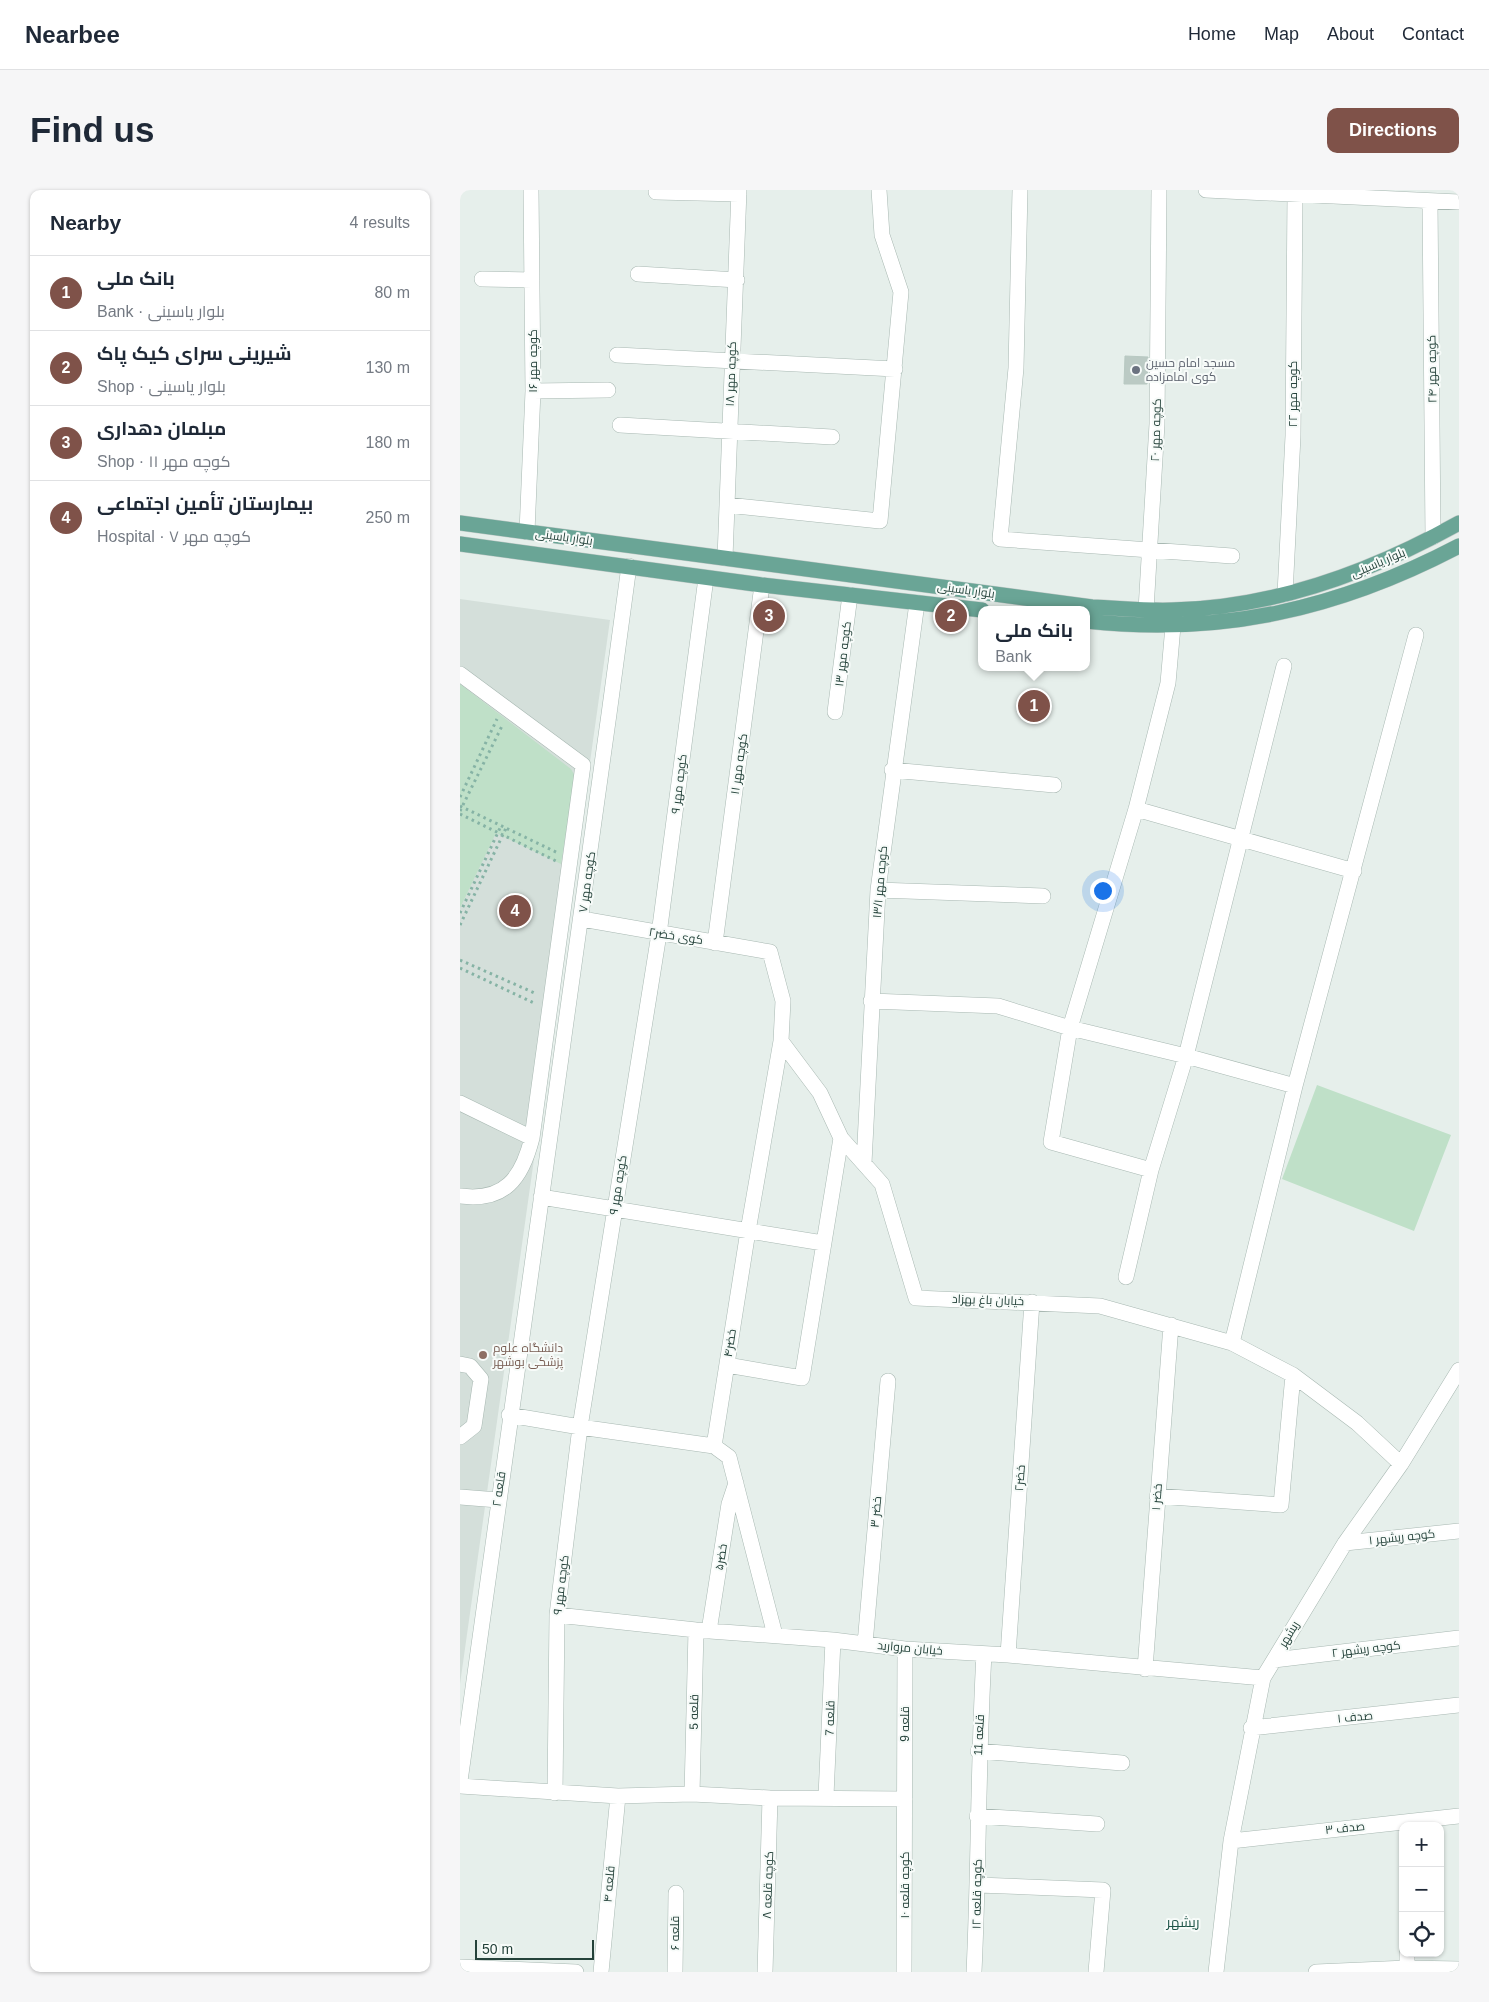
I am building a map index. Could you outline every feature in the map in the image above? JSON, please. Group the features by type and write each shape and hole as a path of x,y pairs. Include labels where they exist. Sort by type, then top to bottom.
{"main road":[{"name":"بلوار یاسینی","path":"460,523 1092,606 1173,610 1208,607 1285,594 1324,584 1360,571 1434,538 1459,523"},
{"name":"بلوار یاسینی","path":"460,544 706,578 978,610"},
{"name":"بلوار یاسینی","path":"1090,621 1172,626 1231,622 1342,598 1429,562 1459,546"},
{"path":"1429,562 1459,557"}],"street":[{"name":"کوچه مهر ۱۶","path":"527,532 533,391 531,190"},
{"path":"727,505 880,521 901,292 882,235 879,190"},
{"path":"1020,190 1016,368 1000,539 1232,556"},
{"name":"کوچه مهر ۲۰","path":"1146,610 1157,424 1159,190"},
{"path":"1213,190 1295,194 1352,194 1459,202"},
{"path":"656,192 739,192"},
{"name":"کوچه مهر ۱۸","path":"725,558 731,361 737,280 739,192"},
{"name":"کوچه مهر ۲۲","path":"1285,594 1293,436 1295,194"},
{"name":"کوچه مهر ۲۴","path":"1430,201 1434,538"},
{"path":"638,274 737,280"},
{"path":"482,279 532,280"},
{"path":"617,355 895,369"},
{"path":"533,391 608,390"},
{"path":"620,425 832,437"},
{"name":"کوچه مهر ۷","path":"540,1197 582,919 629,566"},
{"name":"کوچه مهر ۹","path":"555,1794 557,1616 580,1427 659,934 706,578"},
{"name":"کوچه مهر ۱۱","path":"715,943 762,585"},
{"name":"کوچه مهر ۱۳","path":"835,712 850,595"},
{"name":"کوچه مهر ۱۳/۱","path":"864,1163 878,890 892,770 917,603"},
{"path":"1152,1170 1050,1142 1070,1028 1136,809 1168,683 1172,626"},
{"path":"1232,1343 1295,1086 1416,635"},
{"path":"1126,1277 1152,1170 1186,1056 1284,666"},
{"path":"460,674 582,766 532,1138 526,1161 519,1174 507,1187 492,1194 476,1198 460,1196"},
{"path":"892,770 1054,786"},
{"path":"1136,809 1354,871"},
{"path":"878,890 1043,896"},
{"name":"کوی خضر۲","path":"582,919 770,952 783,1001 781,1041"},
{"path":"871,1001 998,1006 1070,1028 1186,1056 1295,1086"},
{"name":"خیابان باغ بهزاد","path":"781,1041 820,1093 841,1138 882,1184 916,1298 1100,1306 1232,1343 1292,1375 1357,1424 1401,1464"},
{"name":"خضر۴","path":"714,1446 748,1231 781,1041"},
{"path":"460,1103 532,1138"},
{"path":"727,1365 802,1378 841,1138"},
{"path":"540,1197 614,1211 823,1243"},
{"name":"قلعه ۲","path":"460,1781 540,1197"},
{"name":"خضر۲","path":"1008,1655 1032,1302"},
{"name":"خضر ۱","path":"1145,1668 1171,1325"},
{"path":"460,1364 470,1366 481,1378 474,1426 460,1437"},
{"name":"ریشهر","path":"1216,1972 1231,1841 1251,1728 1263,1678 1345,1543 1401,1464 1459,1370"},
{"path":"1157,1496 1281,1505 1292,1375"},
{"name":"خضر ۳","path":"865,1644 888,1380"},
{"path":"510,1414 580,1427 714,1446 729,1457 775,1635"},
{"name":"خضر۵","path":"703,1631 729,1504 736,1483"},
{"path":"460,1497 498,1500"},
{"name":"کوچه ریشهر ۱","path":"1345,1543 1459,1531"},
{"name":"خیابان مروارید","path":"557,1616 703,1631 775,1635 905,1648 1008,1655 1263,1678"},
{"name":"قلعه 5","path":"692,1794 703,1631"},
{"name":"کوچه ریشهر ۲","path":"1274,1660 1459,1638"},
{"name":"قلعه 7","path":"826,1796 833,1640"},
{"name":"قلعه 9","path":"905,1648 905,1799"},
{"name":"قلعه 11","path":"977,1816 978,1751 984,1654"},
{"name":"صدف ۱","path":"1251,1728 1459,1705"},
{"path":"978,1751 1122,1763"},
{"path":"460,1786 555,1794 618,1796 692,1794 770,1798 826,1796 905,1799"},
{"name":"قلعه ۴","path":"601,1972 618,1796"},
{"name":"کوچه قلعه ۸","path":"765,1972 770,1798"},
{"name":"کوچه قلعه ۱۰","path":"904,1972 905,1799"},
{"path":"977,1816 1097,1824"},
{"name":"کوچه قلعه ۱۲","path":"974,1972 978,1885 977,1816"},
{"name":"صدف ۳","path":"1231,1841 1459,1816"},
{"path":"978,1885 1103,1890 1096,1972"},
{"name":"قلعه ۶","path":"675,1972 676,1894"},
{"path":"1316,1972 1407,1964 1459,1969"},
{"path":"460,1967 576,1972"}],"path":[{"path":"460,797 506,708"},
{"path":"460,810 506,708"},
{"path":"460,810 506,828 569,863"},
{"path":"460,810 503,835 569,863"},
{"path":"460,913 501,826"},
{"path":"460,925 506,828"},
{"path":"460,960 550,1005"},
{"path":"460,968 550,1005"}],"shaded area":[{"path":"460,599 610,620 460,1684"}],"green space":[{"path":"460,684 571,769 575,776 561,864 496,833 460,908"},
{"path":"1317,1085 1451,1135 1414,1231 1282,1179"}],"building":[{"name":"مسجد امام حسین کوی امامزاده","path":"1125,356 1148,357 1147,384 1124,384"}],"place":[{"name":"مسجد امام حسین کوی امامزاده","path":"1136,370"},
{"name":"مبلمان دهداری","path":"769,616"},
{"name":"شیرینی سرای کیک پاک","path":"951,616"},
{"name":"بانک ملی","path":"1034,706"},
{"name":"بیمارستان تأمین اجتماعی","path":"515,911"},
{"name":"دانشگاه علوم پزشکی بوشهر","path":"483,1355"}],"district":[{"name":"ریشهر","path":"1183,1922"}]}
